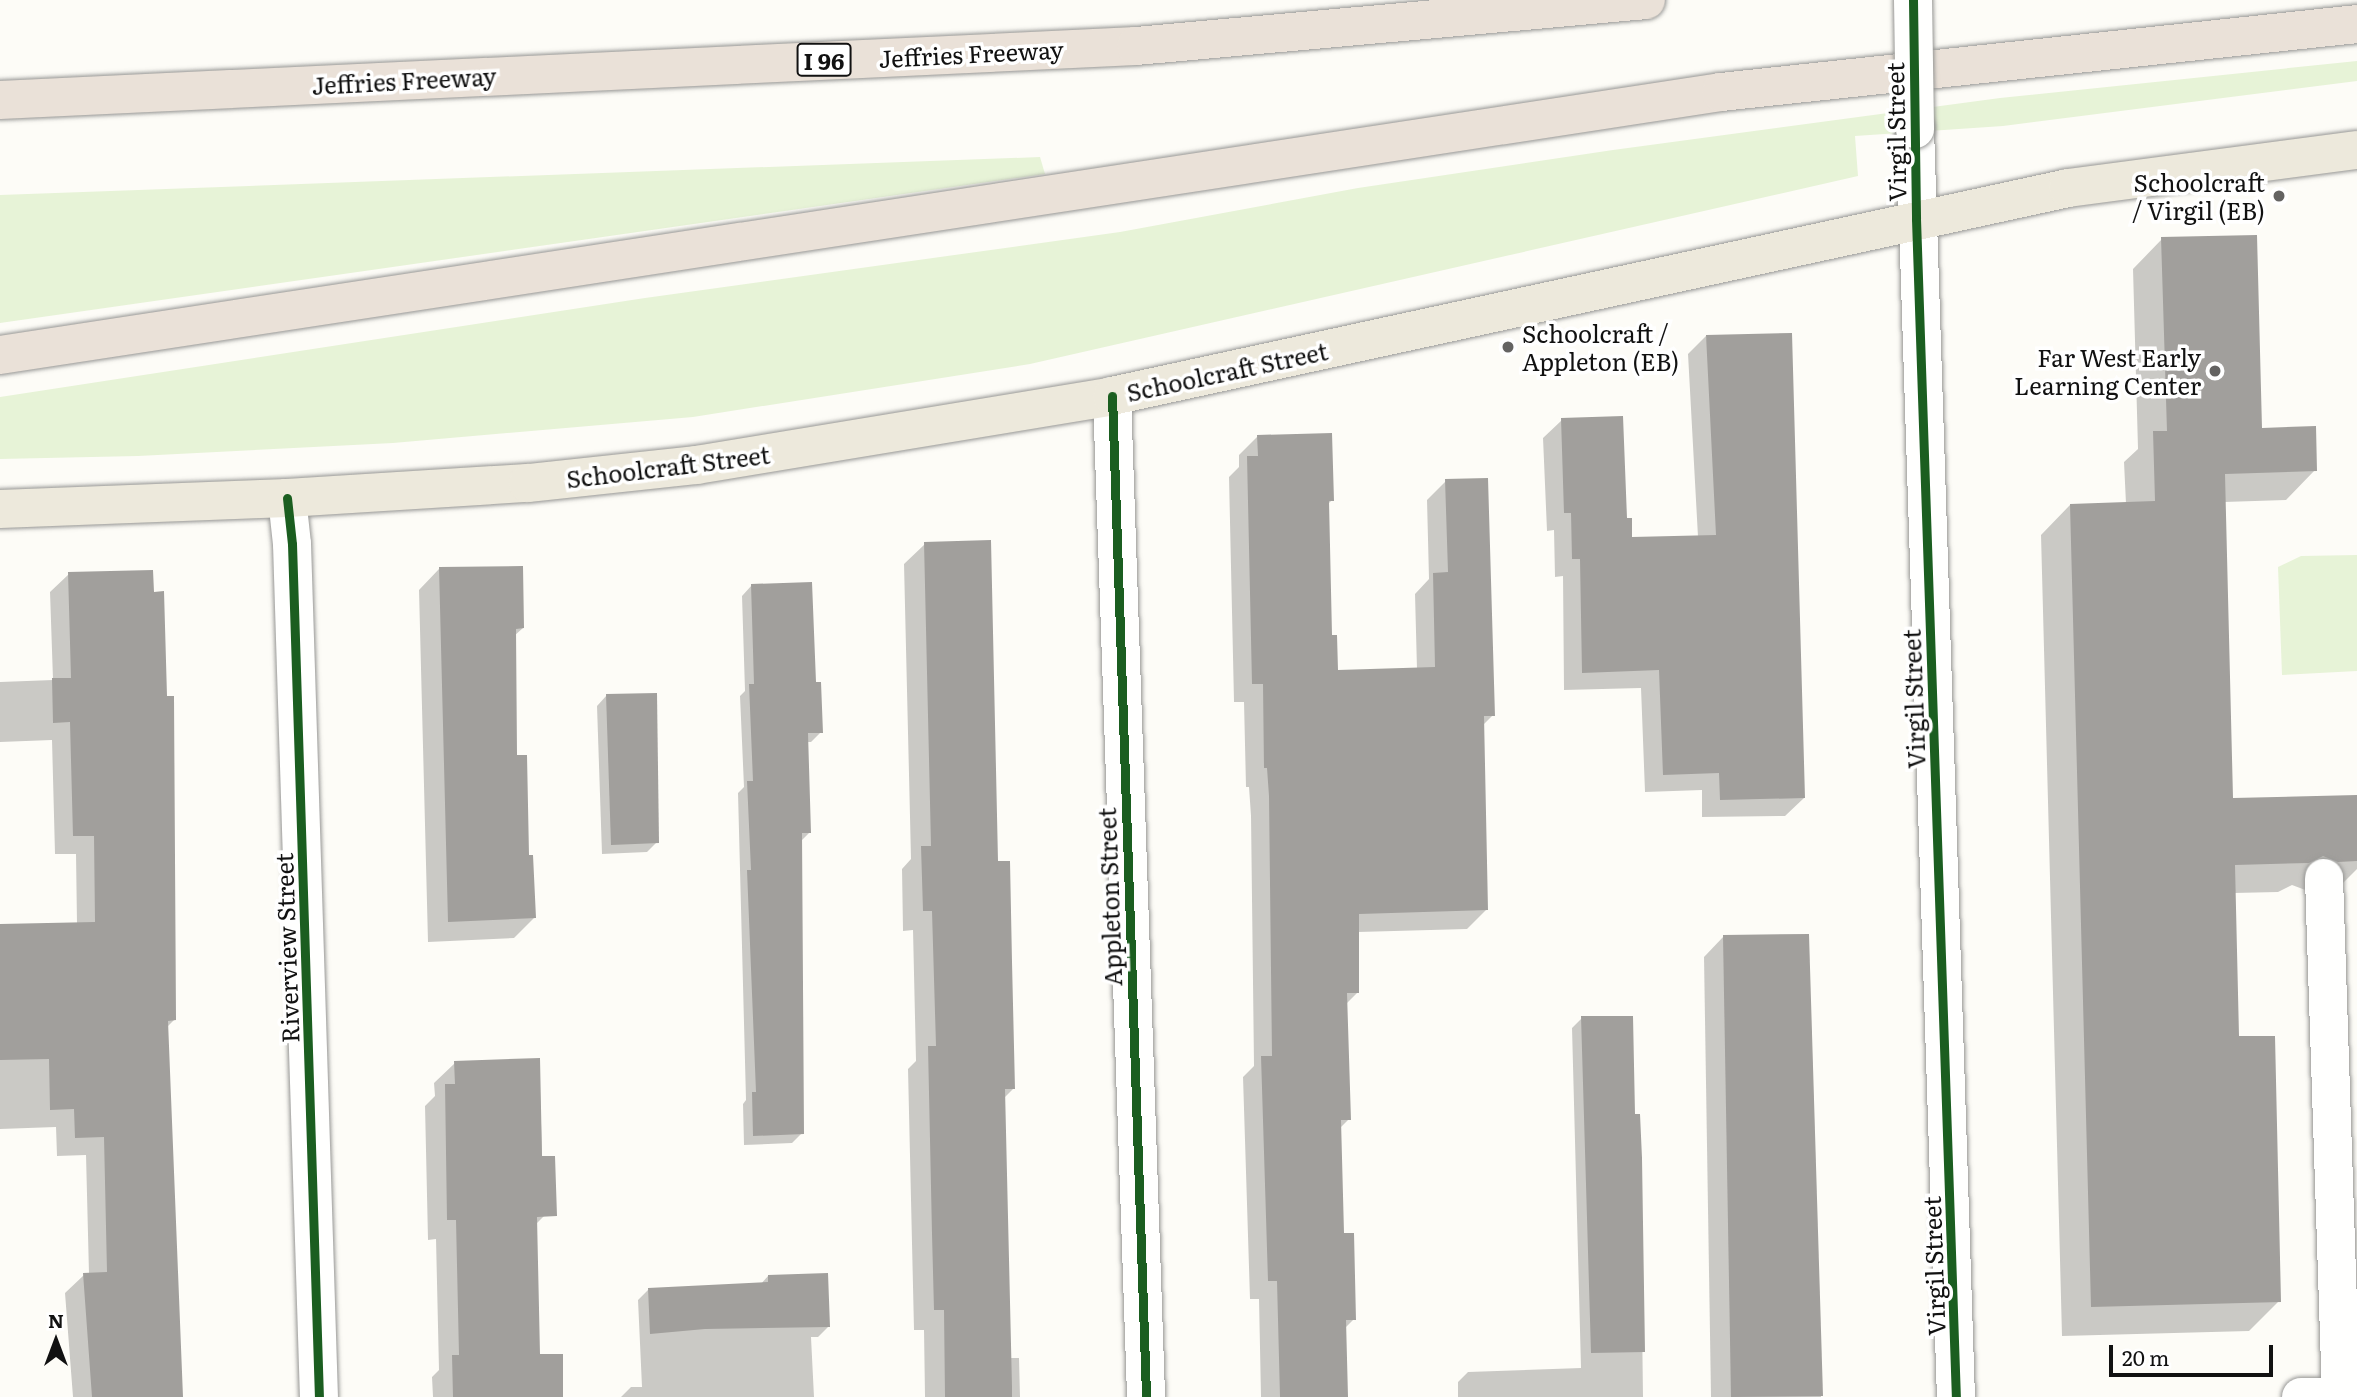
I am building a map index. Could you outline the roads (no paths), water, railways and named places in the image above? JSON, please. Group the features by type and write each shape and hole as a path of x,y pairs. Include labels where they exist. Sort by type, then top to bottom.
{"highway":[{"name":"Jeffries Freeway","path":"0,100 1136,46 1646,0"},
{"path":"0,355 1721,92 2357,24"}],"main road":[{"name":"Schoolcraft Street","path":"0,509 287,498 528,483 697,465 1112,396 2068,188 2357,150"}],"street":[{"name":"Virgil Street","path":"1913,0 1916,219 1956,1397"},
{"name":"Appleton Street","path":"1112,396 1146,1397"},
{"name":"Riverview Street","path":"287,498 292,544 319,1397"},
{"path":"2301,1397 2342,1396 2324,878"}],"place":[{"name":"Schoolcraft / Virgil (EB)","path":"2279,196"},
{"name":"Schoolcraft / Appleton (EB)","path":"1508,347"},
{"name":"Far West Early Learning Center","path":"2215,371"}]}
